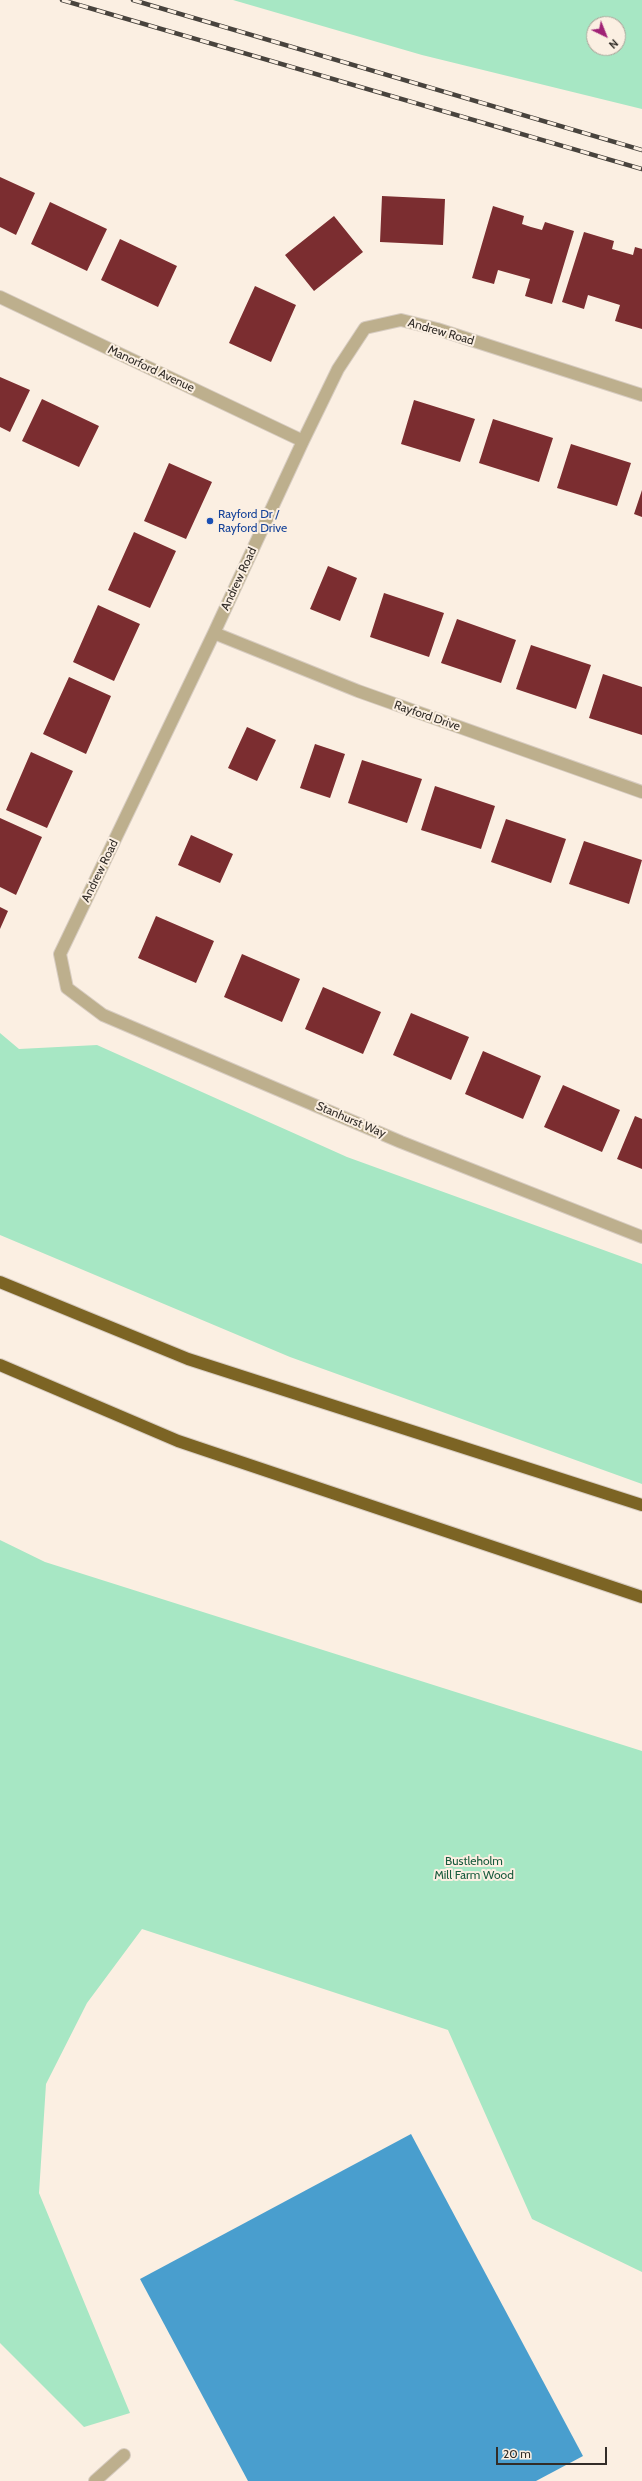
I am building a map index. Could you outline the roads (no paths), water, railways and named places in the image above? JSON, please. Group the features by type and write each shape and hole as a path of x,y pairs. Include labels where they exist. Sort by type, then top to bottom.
{"highway":[{"path":"0,1282 188,1359 642,1505"},
{"path":"0,1365 178,1441 642,1597"}],"street":[{"name":"Manorford Avenue","path":"0,297 303,441"},
{"name":"Andrew Road","path":"67,988 60,954 214,633 338,369 365,328 401,320 437,329 642,395"},
{"name":"Rayford Drive","path":"214,633 358,692 642,792"},
{"name":"Stanhurst Way","path":"67,988 103,1015 401,1142 642,1237"},
{"path":"96,2481 124,2456"}],"water":[{"path":"411,2134 583,2456 536,2481 248,2481 140,2279"}],"railway":[{"path":"62,0 642,169"},
{"path":"133,0 642,150"}],"place":[{"name":"Rayford Dr / Rayford Drive","path":"210,521"}],"park label":[{"name":"Bustleholm Mill Farm Wood","path":"474,1868"}]}
